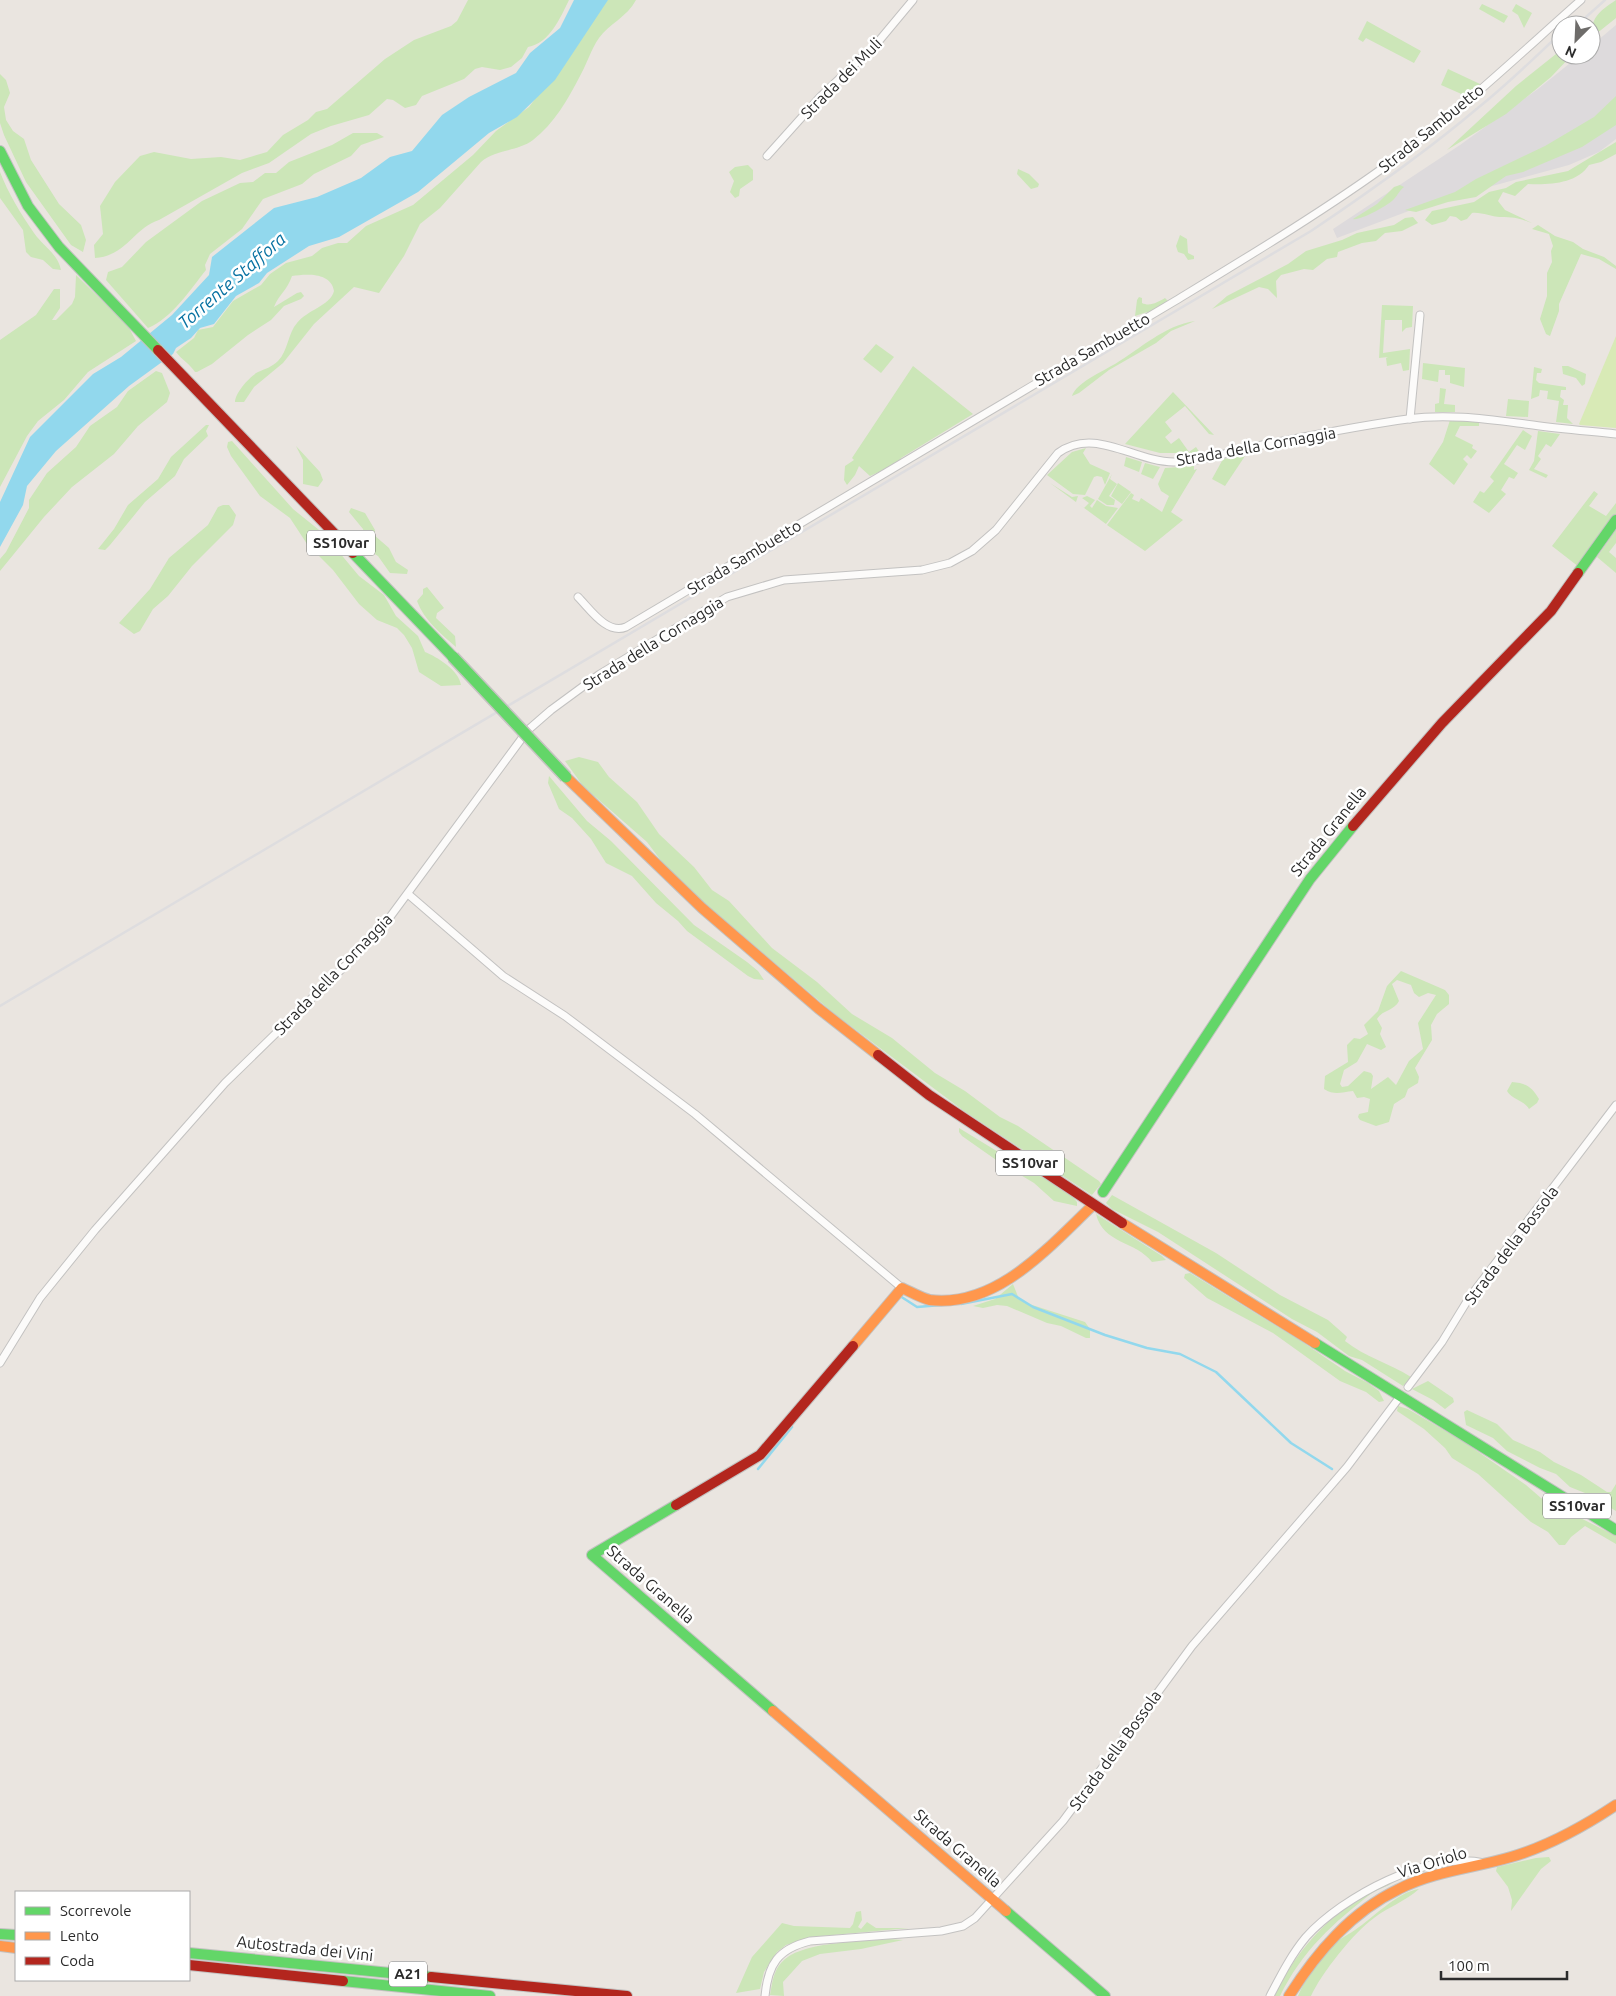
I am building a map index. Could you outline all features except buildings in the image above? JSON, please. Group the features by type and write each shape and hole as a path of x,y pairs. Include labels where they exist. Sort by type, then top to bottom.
{"main road":[{"name":"SS10var","path":"0,151 28,206 59,246 231,428 453,656 566,777 702,908 812,1002 929,1095 1094,1205 1616,1530"},
{"name":"Strada Granella","path":"1103,1192 1310,879 1388,782 1448,716 1551,611 1616,520"},
{"path":"902,1288 925,1300 942,1301 974,1295 994,1288 1028,1265 1091,1206"},
{"name":"Strada Granella","path":"902,1288 791,1421 760,1455 592,1555 1105,1996"},
{"name":"Via Oriolo","path":"1289,1996 1307,1966 1327,1941 1352,1917 1377,1901 1419,1880 1451,1870 1518,1855 1564,1837 1588,1825 1616,1805"},
{"path":"0,1934 15,1935"},
{"path":"0,1946 15,1948"},
{"name":"Autostrada dei Vini","path":"190,1953 626,1996"},
{"name":"Autostrada dei Vini","path":"190,1965 490,1996"}],"street":[{"name":"Strada dei Muli","path":"768,156 820,97 878,42 913,0"},
{"name":"Strada Sambuetto","path":"578,597 607,625 617,629 626,627 1175,301 1265,246 1394,160 1457,110 1581,0"},
{"path":"1410,419 1420,315"},
{"name":"Strada della Cornaggia","path":"0,1363 40,1298 96,1230 225,1082 351,960 408,894 516,744 533,726 600,674 727,597 784,580 922,570 950,563 972,551 996,530 1058,453 1069,446 1082,442 1101,444 1159,461 1175,462 1410,419 1472,418 1616,434"},
{"path":"408,894 510,981 565,1016 695,1114 902,1288"},
{"name":"Strada della Bossola","path":"1408,1387 1442,1342 1469,1298 1616,1105"},
{"name":"Strada della Bossola","path":"765,1996 766,1983 775,1961 789,1947 797,1944 810,1941 955,1928 970,1922 993,1900 1063,1820 1192,1646 1347,1467 1399,1398"},
{"path":"1270,1996 1293,1954 1307,1936 1351,1900 1382,1884 1448,1861 1471,1860 1486,1863"}],"shaded area":[{"path":"1616,25 1616,139 1599,152 1569,165 1430,203 1337,238 1333,229 1460,145 1538,89 1568,65 1601,65 1601,38"}],"green space":[{"path":"468,0 569,0 558,22 548,35 536,45 528,47 522,58 511,67 500,70 482,67 475,69 464,79 422,96 416,105 405,108 393,100 387,99 369,115 311,134 269,163 242,173 150,224 115,252 95,258 94,245 103,234 100,206 115,182 140,156 154,152 191,159 221,157 240,160 267,152 283,135 308,120 316,112 327,109 385,59 414,40 451,26 457,21"},
{"path":"596,0 636,0 628,11 599,38 571,93 560,111 541,134 527,144 493,155 481,162 440,208 420,224 404,256 379,293 354,287 314,324 283,363 254,387 244,402 235,402 237,394 247,381 258,372 278,361 297,323 332,296 334,291 328,280 317,276 292,276 274,307 297,293 301,292 304,296 284,306 271,320 248,335 212,364 197,372 178,355 176,352 194,338 198,330 213,327 233,301 261,285 270,274 286,263 312,256 322,248 338,243 347,243 366,226 413,205 473,155 496,131 529,107 556,71"},
{"path":"1616,0 1616,18 1601,30 1601,15 1598,15"},
{"path":"1482,4 1508,16 1504,23 1479,9"},
{"path":"1516,4 1532,13 1524,28 1518,15 1512,11"},
{"path":"1367,21 1421,51 1414,63 1366,38 1363,42 1358,39"},
{"path":"1551,58 1551,65 1562,65 1551,77 1506,114 1447,150 1516,86"},
{"path":"1448,69 1480,84 1466,96 1441,85"},
{"path":"0,74 6,80 10,93 4,107 6,120 13,131 24,139 31,160 59,204 81,225 86,240 83,252 71,245 26,182 4,135 0,123"},
{"path":"1616,96 1616,125 1582,147 1523,172 1506,176 1476,197 1448,202 1416,212 1405,210 1455,192 1476,179 1545,146 1594,117"},
{"path":"353,133 377,133 384,137 361,145 351,156 314,174 302,184 263,199 242,229 210,254 205,265 206,270 173,311 157,323 148,328 106,280 108,272 122,267 146,242 202,201 240,183 253,182 265,173 276,173 289,162 332,145"},
{"path":"1616,142 1616,154 1601,162 1589,165 1584,171 1570,180 1544,184 1528,184 1515,196 1503,192 1498,201 1505,210 1532,223 1516,218 1476,213 1472,213 1467,219 1461,221 1456,217 1450,216 1446,221 1432,225 1425,220 1432,211 1474,202 1489,192 1506,188 1516,182 1568,171"},
{"path":"748,165 753,170 753,180 740,189 739,196 735,198 730,192 734,181 729,172 735,167"},
{"path":"1018,169 1029,174 1039,184 1038,187 1031,189 1017,174"},
{"path":"0,172 20,211 34,233 57,259 61,270 53,269 43,260 31,257 26,252 23,230 0,198"},
{"path":"1400,185 1404,187 1391,202 1368,215 1353,219 1377,204 1394,187"},
{"path":"1413,217 1418,223 1402,231 1385,233 1376,241 1362,243 1338,252 1337,257 1327,259 1313,270 1304,269 1281,275 1276,281 1277,298 1268,289 1259,287 1212,309 1227,296 1288,264 1306,251 1342,240 1357,233 1394,225 1405,218"},
{"path":"1538,225 1555,236 1573,242 1583,249 1604,257 1616,266 1616,269 1599,259 1581,254 1559,304 1559,311 1550,336 1546,334 1540,319 1547,296 1547,273 1552,262 1551,251 1553,246 1549,234 1532,229"},
{"path":"1180,235 1187,239 1188,253 1194,256 1194,259 1188,260 1184,254 1178,252 1176,246"},
{"path":"76,275 128,326 136,341 88,372 64,400 38,421 27,436 0,487 0,340 36,315 54,289 60,289 60,308 52,320 56,320 72,304 75,297"},
{"path":"1139,297 1142,298 1142,303 1145,304 1154,304 1165,298 1169,302 1135,316"},
{"path":"1382,305 1413,306 1412,327 1406,328 1402,332 1402,320 1385,320 1383,353 1410,349 1409,370 1403,371 1401,363 1387,366 1386,358 1388,357 1379,358"},
{"path":"1195,321 1171,331 1156,343 1109,370 1079,393 1072,396 1084,382 1153,338 1173,327"},
{"path":"1616,336 1616,428 1580,425 1579,424"},
{"path":"876,344 894,357 881,373 863,359"},
{"path":"1423,363 1465,368 1464,387 1450,383 1450,375 1445,375 1445,370 1439,370 1438,382 1422,379"},
{"path":"913,366 973,414 901,458 899,463 870,476 859,466 847,485 844,480 845,466 854,460 852,458"},
{"path":"1562,366 1568,366 1586,374 1585,384 1582,386 1576,378 1563,374"},
{"path":"1534,367 1542,369 1541,373 1537,373 1536,380 1539,383 1566,387 1566,390 1561,390 1560,397 1564,400 1563,405 1568,405 1567,418 1573,424 1556,422 1559,401 1547,399 1548,391 1540,390 1539,396 1531,399"},
{"path":"156,371 162,373 170,393 167,402 138,426 114,454 72,487 44,517 0,571 0,559 6,552 29,508 29,500 47,473 76,447 90,426 117,407 128,391"},
{"path":"1440,388 1446,389 1444,404 1455,405 1455,412 1435,412 1435,404 1439,403"},
{"path":"1173,392 1214,435 1209,434 1185,406 1165,422 1172,431 1165,437 1171,444 1179,438 1189,452 1196,447 1200,453 1160,453 1125,444"},
{"path":"1508,399 1529,401 1528,417 1506,416"},
{"path":"1450,420 1479,422 1479,426 1460,426 1455,436 1473,445 1472,448 1477,451 1471,459 1467,455 1463,459 1468,464 1454,485 1429,464 1443,442"},
{"path":"206,425 209,425 206,431 208,436 184,459 175,476 145,502 105,550 98,549 114,529 128,505 158,479 171,457"},
{"path":"1523,430 1532,436 1525,450 1517,445 1504,464 1518,473 1514,479 1509,477 1501,490 1506,494 1489,513 1473,502 1480,491 1484,493 1494,481 1490,477"},
{"path":"1538,431 1560,434 1551,447 1546,444 1538,456 1541,459 1534,469 1548,475 1546,478 1529,470 1534,461"},
{"path":"232,441 293,509 324,534 359,576 384,595 396,616 418,636 425,652 452,669 461,685 441,686 419,672 412,648 404,635 397,628 377,620 359,604 333,570 307,544 290,518 260,496 231,456 227,447 228,442"},
{"path":"296,446 320,472 323,480 318,487 303,484 303,460"},
{"path":"1086,448 1083,453 1090,464 1110,473 1105,485 1102,477 1097,476 1094,477 1085,495 1073,494 1047,475 1072,452"},
{"path":"1245,456 1225,486 1212,479 1223,459"},
{"path":"1126,457 1142,462 1139,472 1124,466"},
{"path":"1145,463 1160,467 1153,479 1141,474"},
{"path":"1194,466 1194,470 1197,469 1171,512 1183,520 1145,551 1107,525 1131,493 1134,495 1132,499 1139,502 1141,498 1162,512 1169,496 1161,491 1158,484 1165,468"},
{"path":"1112,474 1110,479 1117,484 1109,496 1115,500 1114,505 1107,505 1098,499"},
{"path":"1050,483 1072,497 1078,496 1076,502"},
{"path":"1118,483 1131,492 1122,504 1111,496"},
{"path":"1594,491 1598,494 1589,506 1606,516 1616,503 1616,514 1579,567 1552,546"},
{"path":"1087,496 1095,500 1090,506 1092,508 1097,500 1106,506 1118,508 1106,524 1084,508 1089,503 1082,498"},
{"path":"229,505 236,515 233,525 192,566 168,596 153,609 140,631 134,634 119,623 150,589 169,558 208,525 218,507"},
{"path":"351,508 365,513 375,530 374,535 389,548 396,562 408,570 407,574 390,573 378,556 367,549 363,529 349,512"},
{"path":"1616,530 1616,543 1609,552 1616,558 1616,573 1597,557"},
{"path":"427,587 444,608 437,613 436,618 455,636 456,647 434,626 420,608 417,601 423,594 423,589"},
{"path":"579,757 598,762 609,777 637,802 659,834 694,867 712,890 729,901 772,948 817,982 852,1014 892,1038 935,1073 1099,1181 1101,1184 1092,1195 964,1111 836,1015 703,902 665,866 647,842 583,786 565,761"},
{"path":"549,776 587,821 611,841 694,925 747,962 758,971 764,980 748,976 687,931 656,903 632,876 606,863 591,839 572,818 559,809 548,783"},
{"path":"1401,971 1445,990 1449,995 1449,1004 1437,1014 1431,1025 1432,1040 1415,1068 1419,1077 1418,1083 1408,1089 1405,1097 1394,1104 1389,1122 1376,1126 1360,1120 1358,1117 1359,1114 1368,1112 1370,1099 1364,1097 1357,1098 1353,1091 1338,1093 1324,1089 1325,1076 1348,1062 1347,1045 1354,1038 1360,1039 1368,1034 1364,1025 1378,1011 1387,986","holes":["1397,980 1411,985 1414,993 1419,997 1428,993 1436,995 1418,1023 1423,1049 1409,1061 1396,1085 1388,1077 1371,1089 1373,1076 1371,1073 1364,1071 1348,1086 1342,1087 1340,1084 1344,1070 1357,1062 1367,1044 1381,1050 1386,1047 1380,1034 1382,1028 1377,1019 1399,1001 1392,984"]},
{"path":"1512,1082 1521,1083 1534,1091 1539,1099 1537,1103 1529,1109 1509,1094 1507,1091"},
{"path":"959,1128 1069,1193 1077,1202 1077,1206 1054,1201 1034,1183 999,1162 962,1136"},
{"path":"1112,1195 1216,1253 1280,1295 1328,1320 1347,1337 1345,1341 1353,1347 1411,1377 1403,1386 1362,1360 1349,1356 1317,1332 1292,1319 1158,1232 1112,1209 1106,1203"},
{"path":"1096,1214 1166,1260 1152,1262 1145,1255 1113,1237 1105,1231"},
{"path":"1190,1273 1301,1341 1345,1371 1368,1383 1379,1391 1384,1401 1379,1402 1366,1392 1340,1381 1273,1333 1207,1298 1184,1278 1185,1274"},
{"path":"1013,1284 1019,1299 1026,1303 1085,1322 1090,1329 1090,1338 1007,1306 997,1305 983,1308 973,1306 995,1299"},
{"path":"1428,1381 1453,1398 1454,1402 1445,1409 1412,1389"},
{"path":"1398,1406 1408,1409 1464,1442 1526,1485 1541,1498 1616,1536 1616,1544 1585,1526 1571,1537 1565,1545 1559,1545 1548,1532 1531,1522 1478,1474 1452,1458 1445,1448 1424,1429 1397,1411"},
{"path":"1467,1410 1497,1424 1513,1440 1540,1452 1607,1492 1611,1492 1616,1484 1616,1511 1585,1493 1570,1487 1556,1474 1507,1451 1493,1438 1466,1425 1464,1412"},
{"path":"1549,1857 1551,1861 1541,1869 1511,1911 1512,1900 1508,1887 1496,1871 1497,1867"},
{"path":"1393,1883 1372,1893 1344,1915 1308,1952 1280,1996 1273,1996 1295,1960 1322,1928 1355,1901"},
{"path":"1419,1889 1366,1924 1330,1965 1311,1996 1298,1996 1312,1970 1333,1945 1394,1900"},
{"path":"861,1911 862,1920 858,1927 861,1929 867,1922 876,1928 909,1928 812,1937 786,1945 777,1952 764,1972 760,1989 736,1993 752,1957 782,1923 794,1926 850,1928 856,1912"},
{"path":"888,1939 903,1940 861,1949 820,1954 802,1961 783,1982 784,1996 770,1995 776,1970 790,1956 802,1950 831,1944"}],"water":[{"name":"Torrente Staffora","path":"574,0 608,0 555,80 517,117 489,133 418,192 339,237 309,246 267,273 259,283 236,296 214,324 200,328 191,338 176,348 173,354 129,386 56,451 27,486 23,505 0,547 0,502 30,437 93,374 121,357 172,315 209,275 212,257 274,208 317,197 361,178 390,157 412,151 442,115 469,97 516,73 530,53 560,28"}],"waterway":[{"path":"961,1304 1012,1294 1033,1307 1105,1335 1147,1348 1180,1354 1216,1372 1291,1443 1332,1469"},
{"path":"900,1296 917,1307 941,1305"},
{"path":"758,1469 792,1427"}],"railway":[{"path":"1588,15 1605,0"},
{"path":"0,1006 1311,231 1439,140 1500,89 1551,42"}],"traffic: fast":[{"path":"0,151 28,206 59,247 158,350"},
{"path":"1578,573 1616,520"},
{"path":"353,553 453,657"},
{"path":"453,657 566,777"},
{"path":"1103,1192 1310,879 1353,826"},
{"path":"1315,1343 1616,1530"},
{"path":"676,1505 592,1555 773,1711"},
{"path":"1006,1911 1105,1996"},
{"path":"0,1934 15,1935"},
{"path":"190,1953 431,1977"},
{"path":"343,1981 490,1996"}],"traffic: slow":[{"path":"566,777 702,908 818,1008 878,1055"},
{"path":"853,1346 902,1288 930,1300 954,1300 977,1295 999,1285 1039,1257 1091,1207"},
{"path":"1122,1223 1315,1343"},
{"path":"773,1711 1006,1911"},
{"path":"1289,1996 1311,1964 1336,1935 1350,1921 1382,1898 1426,1878 1525,1853 1552,1842 1616,1805"},
{"path":"0,1946 15,1948"}],"traffic: jam":[{"path":"158,350 353,553"},
{"path":"1353,826 1442,723 1551,611 1578,573"},
{"path":"878,1055 929,1095 1122,1223"},
{"path":"676,1505 760,1455 853,1346"},
{"path":"190,1965 343,1981"},
{"path":"431,1977 627,1996"}]}
